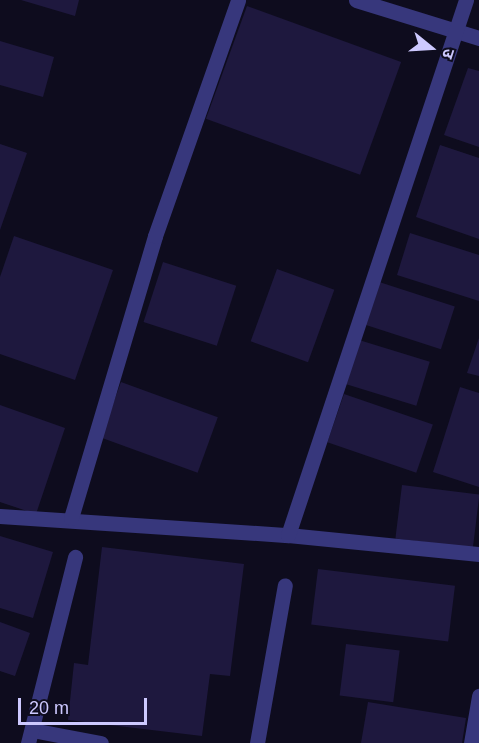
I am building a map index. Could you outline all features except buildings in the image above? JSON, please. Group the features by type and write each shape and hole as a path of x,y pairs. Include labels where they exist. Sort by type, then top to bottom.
{"street":[{"path":"70,518 155,236 238,0"},
{"path":"356,0 457,29 479,38"},
{"path":"288,535 466,0"},
{"path":"0,516 34,520 70,518 288,535 479,554"},
{"path":"75,557 30,736 101,743"},
{"path":"257,743 285,585"},
{"path":"471,743 479,696"}]}
